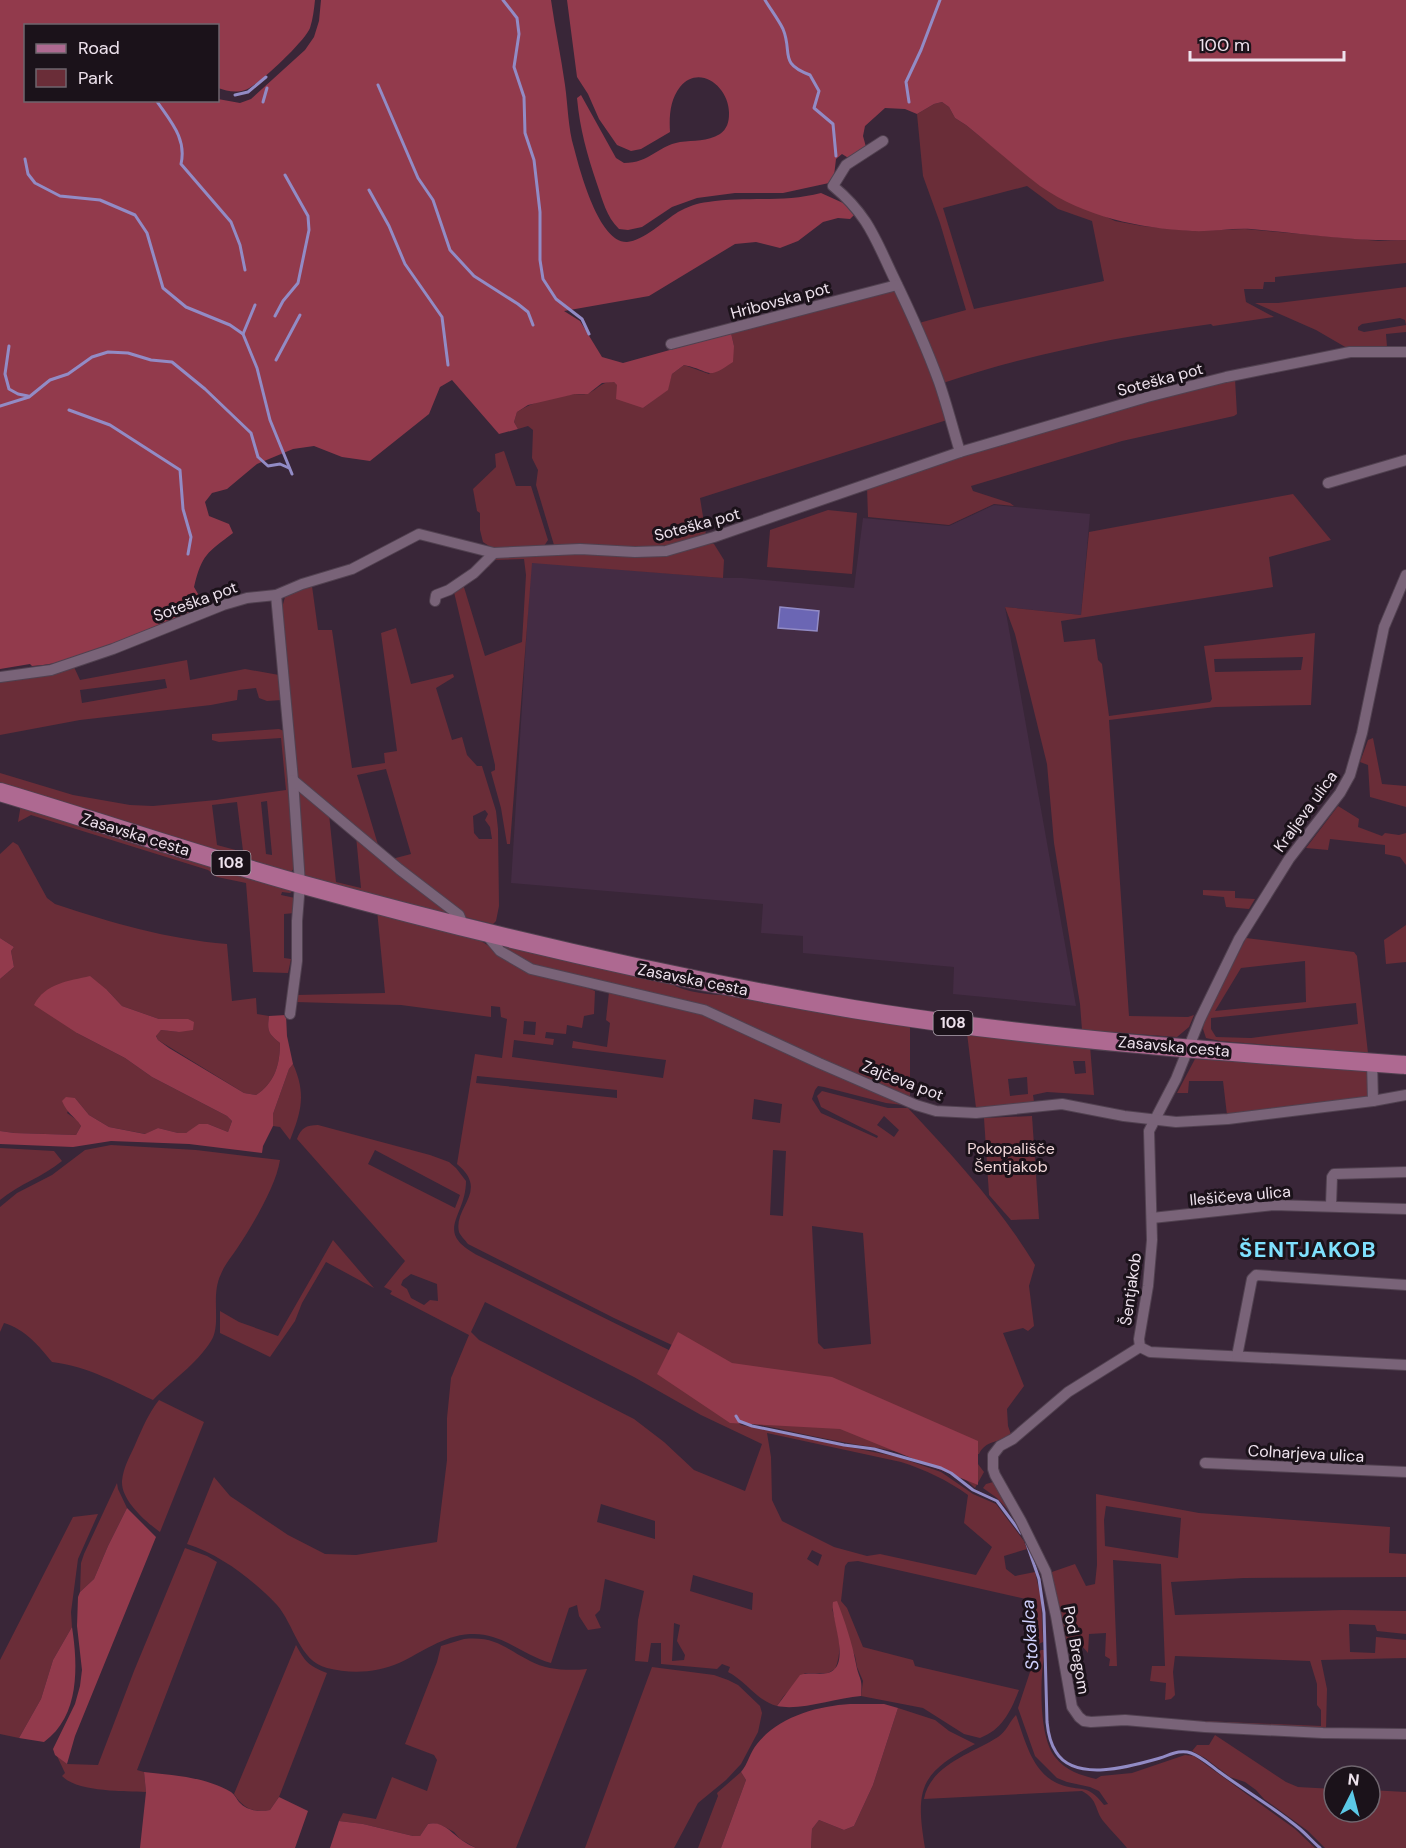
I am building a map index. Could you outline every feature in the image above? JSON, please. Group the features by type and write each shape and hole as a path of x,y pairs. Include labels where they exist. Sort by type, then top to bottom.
{"main road":[{"name":"Zasavska cesta","path":"0,792 300,885 485,933 635,967 854,1009 966,1024 1188,1049 1406,1065"}],"street":[{"path":"883,141 846,165 833,186 852,202 865,219 918,328 939,382 960,452"},
{"name":"Hribovska pot","path":"671,344 897,285"},
{"name":"Soteška pot","path":"0,677 59,667 113,649 223,605 247,598 276,596 302,584 352,569 419,534 494,553 580,549 666,551 714,537 960,452 1066,420 1226,377 1350,352 1406,352"},
{"path":"1328,483 1406,460"},
{"path":"435,601 438,594 449,590 474,573 494,553"},
{"name":"Kraljeva ulica","path":"1188,1049 1244,929 1289,859 1340,793 1350,775 1358,749 1384,627 1406,575"},
{"path":"276,596 300,885 297,961 290,1014"},
{"path":"293,780 399,869 459,915 464,927"},
{"name":"Zajčeva pot","path":"485,933 500,951 531,969 704,1010 819,1063 916,1105 936,1111 976,1113 1062,1104 1155,1121 1176,1122 1228,1119 1406,1095"},
{"name":"Šentjakob","path":"1188,1049 1148,1135 1152,1218 1150,1265 1139,1333 1140,1347 1150,1352 1406,1365"},
{"path":"1372,1062 1373,1101"},
{"path":"1330,1205 1334,1174 1406,1172"},
{"name":"Ilešičeva ulica","path":"1152,1218 1273,1205 1406,1209"},
{"path":"1237,1356 1252,1279 1256,1275 1406,1285"},
{"name":"Pod Bregom","path":"1140,1347 1068,1392 1012,1439 1000,1446 993,1455 993,1469 1040,1559 1050,1586 1068,1689 1072,1707 1076,1713 1084,1721 1091,1722 1125,1720 1299,1732 1406,1734"},
{"name":"Colnarjeva ulica","path":"1205,1463 1406,1472"}],"shaded area":[{"path":"0,0 315,0 310,28 300,43 251,87 238,91 219,88 219,24 24,24 24,102 219,102 219,99 240,103 251,99 305,50 314,37 319,21 321,0 551,0 565,85 570,133 577,159 592,204 608,231 617,239 633,241 685,208 722,200 793,198 821,193 852,207 855,214 850,219 838,218 823,222 798,241 780,248 756,242 735,244 649,296 564,311 580,321 602,357 623,363 731,333 734,346 733,362 718,371 709,373 684,365 672,374 668,390 643,408 616,399 617,385 614,382 602,383 588,394 575,394 528,405 517,412 514,422 518,429 499,434 452,380 440,387 429,414 370,461 342,457 314,446 293,449 257,464 227,489 212,493 205,502 209,516 229,524 233,533 211,550 200,567 194,587 205,606 120,643 76,658 0,669"},
{"path":"567,0 1406,0 1406,240 1348,238 1251,229 1192,231 1132,224 1113,219 1075,206 1040,186 955,118 949,107 942,102 917,114 905,109 885,108 865,126 863,136 866,147 850,159 842,154 836,159 834,176 829,183 783,193 735,193 697,198 672,207 642,227 619,229 605,208 593,173 582,131 577,98 581,95 616,158 624,163 640,160 672,144 715,137 724,130 728,123 728,104 725,95 712,82 696,77 688,80 677,92 670,114 670,132 641,149 631,151 617,145 599,119 588,94 577,77"},
{"path":"994,505 1090,514 1081,615 1005,607 1076,1006 953,994 954,967 803,953 803,936 761,933 763,904 511,883 531,562 854,588 863,518 949,526"},
{"path":"780,607 819,611 817,631 778,628"},
{"path":"0,938 14,947 11,951 14,967 0,979"},
{"path":"90,976 122,1006 159,1019 188,1019 194,1022 193,1030 179,1032 161,1030 156,1036 169,1048 244,1093 256,1095 272,1079 279,1058 280,1043 269,1031 269,1016 286,1015 287,1036 293,1064 289,1069 273,1114 273,1126 262,1153 189,1144 111,1141 73,1147 0,1144 0,1131 76,1135 81,1126 64,1106 62,1101 66,1097 75,1098 89,1115 109,1127 145,1134 158,1128 186,1133 199,1124 208,1124 228,1132 232,1121 227,1116 152,1077 125,1058 77,1033 34,1005 51,987"},
{"path":"678,1332 732,1363 832,1377 978,1441 978,1485 840,1429 730,1423 657,1374"},
{"path":"127,1508 156,1537 75,1736 67,1764 55,1755 53,1749 75,1704 80,1686 82,1670 77,1626 78,1597 80,1592 94,1579"},
{"path":"837,1601 860,1679 861,1696 807,1706 777,1706 800,1675 828,1673 835,1669 840,1652 833,1609 833,1602"},
{"path":"72,1627 75,1658 74,1689 64,1719 56,1731 44,1742 19,1738 41,1699 53,1660"},
{"path":"850,1704 884,1704 898,1708 873,1785 854,1826 844,1830 819,1820 812,1829 811,1848 721,1848 746,1780 741,1772 757,1744 787,1720 812,1710"},
{"path":"144,1772 189,1777 211,1783 231,1792 242,1805 253,1810 270,1810 279,1797 308,1811 295,1848 140,1848 146,1792"},
{"path":"339,1821 363,1824 413,1836 420,1836 428,1824 433,1823 447,1828 476,1848 330,1848"}],"green space":[{"path":"942,102 949,107 955,118 1041,186 1115,221 1193,231 1245,229 1379,241 1406,240 1406,263 1275,277 1275,282 1264,282 1263,289 1244,289 1246,302 1274,317 1213,326 1211,324 1110,340 1009,363 943,383 919,323 966,310 940,223 923,176 917,114","holes":["1027,186 1058,209 1092,221 1104,281 974,309 943,208"]},
{"path":"1406,287 1406,325 1406,332 1386,334 1387,347 1347,348 1316,330 1255,303 1278,303","holes":["1400,318 1405,320 1406,325 1364,332 1358,330 1362,324"]},
{"path":"893,289 898,293 921,345 947,420 700,498 706,535 698,538 642,548 554,545 536,485 538,470 532,458 533,430 528,426 518,429 514,422 517,412 545,400 587,394 610,382 614,382 643,408 667,390 672,374 684,365 709,374 734,346 731,333"},
{"path":"1235,379 1237,414 1234,416 1122,441 971,486 973,491 1014,506 994,504 949,525 868,517 867,487 1083,418"},
{"path":"504,451 516,486 531,486 548,540 544,546 492,548 483,542 480,513 477,511 473,489 496,467 495,454"},
{"path":"1293,494 1331,540 1269,557 1273,587 1061,621 1064,642 1095,639 1098,660 1102,664 1109,716 1210,702 1212,699 1204,646 1315,633 1311,705 1216,707 1109,720 1129,1016 1188,1017 1194,1015 1189,1027 1177,1037 1082,1030 1080,1004 1054,843 1047,764 1015,634 1005,607 1081,615 1089,532","holes":["1303,657 1301,670 1215,672 1214,659"]},
{"path":"828,510 857,513 852,574 767,567 770,530"},
{"path":"704,541 714,544 724,560 723,578 532,563 510,844 507,844 501,808 491,772 495,770 495,765 454,592 463,584 485,656 522,642 526,575 524,559 493,560 489,567 484,567 498,556 545,553 652,555"},
{"path":"312,586 318,630 332,630 352,768 385,763 384,753 397,751 381,633 396,628 411,684 453,674 454,677 436,688 452,740 462,737 467,755 477,766 482,766 496,811 499,906 496,921 493,924 465,917 392,859 411,854 386,769 357,775 379,848 301,783 295,771 280,615 285,597","holes":["485,810 488,814 485,820 490,827 492,839 479,839 474,833 473,816"]},
{"path":"187,660 190,680 245,669 279,675 282,700 267,701 259,698 256,688 238,690 237,700 211,705 80,720 0,735 0,681 74,667 80,680","holes":["165,679 167,688 82,703 80,690"]},
{"path":"279,729 284,731 295,867 291,872 285,873 0,785 0,773 73,795 130,805 153,806 286,790 281,738 219,742 212,740 212,734","holes":["267,801 272,854 272,855 266,854 261,802","237,802 243,851 243,852 217,845 212,805"]},
{"path":"1373,738 1382,784 1406,786 1406,807 1370,797 1368,765 1360,762 1368,740"},
{"path":"298,790 329,814 336,882 361,888 356,836 451,913 451,916 305,877 302,868"},
{"path":"21,804 295,890 290,893 282,892 281,895 295,898 295,913 284,914 284,958 291,959 288,973 253,972 246,883 217,877 208,870 31,815 18,822"},
{"path":"1338,806 1359,819 1358,827 1382,836 1385,833 1399,835 1406,833 1406,865 1400,857 1385,854 1385,845 1330,839 1328,850 1306,848"},
{"path":"13,842 18,845 47,898 55,904 140,929 227,944 232,1001 256,998 257,1014 269,1016 269,1031 280,1043 279,1058 272,1079 256,1095 244,1093 158,1040 156,1035 161,1030 179,1032 188,1019 159,1019 122,1006 107,990 77,1033 125,1058 152,1077 227,1116 232,1121 228,1132 208,1124 186,1133 158,1128 146,1134 109,1127 89,1115 75,1098 67,1113 81,1126 76,1135 0,1131 0,979 14,967 11,951 14,947 0,938 0,854"},
{"path":"1203,890 1235,891 1235,898 1255,899 1249,909 1226,907 1224,897 1203,895"},
{"path":"377,910 471,936 493,949 595,991 594,1014 584,1016 582,1028 567,1025 566,1034 546,1032 545,1038 554,1039 553,1045 514,1040 512,1057 663,1078 666,1060 572,1048 573,1041 607,1047 610,1023 606,1020 609,992 699,1012 903,1105 818,1086 812,1099 821,1113 877,1138 878,1136 821,1107 817,1096 822,1091 888,1108 908,1108 992,1203 1035,1265 1029,1286 1034,1326 1028,1331 1023,1328 1003,1333 1024,1386 1007,1409 1008,1426 1012,1437 985,1446 979,1454 967,1454 719,1367 614,1318 468,1244 459,1232 459,1223 471,1191 470,1182 457,1164 475,1054 502,1058 507,1019 501,1017 500,1007 491,1006 491,1017 401,1005 295,1002 296,995 385,993","holes":["524,1021 536,1022 535,1035 523,1034","477,1076 617,1090 617,1098 476,1083","754,1099 782,1104 780,1123 752,1119","884,1116 899,1130 894,1137 877,1125","773,1150 786,1151 783,1216 770,1215","812,1226 863,1233 871,1344 824,1349 818,1343"]},
{"path":"1406,925 1406,962 1386,964 1384,940"},
{"path":"1246,938 1354,952 1357,956 1368,1053 1220,1041 1206,1038 1203,1029 1204,1022","holes":["1305,961 1306,1002 1215,1011 1241,968","1356,1003 1358,1024 1251,1038 1216,1037 1211,1029 1211,1018"]},
{"path":"502,946 675,983 675,986 699,993 741,996 910,1022 910,1097 895,1093 731,1018 536,967"},
{"path":"967,1033 1090,1046 1094,1095 1047,1092 1033,1095 1034,1102 976,1108","holes":["1073,1061 1085,1061 1086,1073 1075,1074","1027,1077 1028,1094 1010,1096 1008,1079"]},
{"path":"1195,1059 1357,1068 1367,1071 1368,1097 1227,1115 1223,1081 1189,1081 1188,1093 1177,1093"},
{"path":"293,1064 300,1084 301,1102 290,1140 280,1127 273,1126 273,1114 289,1069"},
{"name":"Pokopališče Šentjakob","path":"1032,1116 1039,1219 1011,1220 989,1195 984,1118"},
{"path":"318,1125 449,1162 466,1181 465,1194 454,1231 457,1239 465,1247 479,1256 677,1354 978,1464 984,1472 975,1488 958,1473 913,1455 737,1422 741,1425 898,1457 941,1472 973,1494 996,1504 1024,1541 1027,1549 1004,1556 1006,1569 1015,1576 1035,1572 1041,1598 1043,1642 1036,1645 1032,1652 1030,1600 858,1561 848,1562 845,1566 841,1601 847,1608 863,1647 913,1660 915,1666 1019,1690 1000,1725 988,1735 980,1738 964,1734 923,1708 861,1696 863,1681 855,1656 832,1608 839,1646 835,1669 828,1673 805,1673 777,1706 763,1700 728,1672 730,1667 722,1664 717,1669 661,1664 661,1643 651,1643 648,1662 635,1661 638,1620 644,1591 605,1579 600,1610 595,1615 601,1628 588,1630 579,1616 577,1605 569,1608 551,1663 502,1640 481,1634 450,1638 399,1663 373,1671 336,1670 318,1664 310,1658 303,1650 283,1613 267,1595 224,1561 187,1544 214,1477 230,1496 288,1535 325,1554 356,1555 437,1542 447,1460 447,1418 451,1378 469,1335 390,1294 392,1291 384,1287 405,1261 297,1139 302,1130","holes":["375,1150 460,1195 455,1208 368,1164","411,1274 437,1284 438,1301 430,1300 424,1305 411,1298 407,1289 401,1285 403,1280","485,1302 634,1377 701,1415 762,1444 745,1491 694,1470 664,1442 634,1419 479,1340 471,1332","767,1433 901,1462 936,1476 968,1495 964,1523 992,1547 976,1575 880,1554 867,1556 834,1547 782,1521 772,1500 771,1457","601,1504 655,1521 655,1539 597,1522","812,1550 822,1555 818,1566 807,1559","693,1575 753,1593 752,1610 690,1591","674,1623 680,1625 677,1641 685,1655 684,1660 672,1661"]},
{"path":"111,1145 196,1150 280,1160 274,1181 263,1205 221,1274 216,1291 216,1326 211,1341 191,1365 153,1400 91,1372 52,1362 19,1329 4,1323 0,1332 0,1207 17,1193 52,1175 85,1150"},
{"path":"0,1148 54,1151 62,1161 0,1200"},
{"path":"333,1240 374,1288 326,1262 302,1303 295,1321 270,1357 220,1333 220,1311 239,1322 278,1336"},
{"path":"159,1400 204,1422 160,1532 130,1503 125,1495 122,1481 125,1467 143,1427"},
{"path":"997,1481 1016,1519 997,1498 983,1488 986,1484"},
{"path":"117,1483 127,1508 94,1579 80,1592 81,1563 84,1554"},
{"path":"1096,1494 1199,1513 1390,1527 1389,1553 1406,1554 1406,1577 1244,1578 1171,1582 1175,1615 1343,1610 1406,1611 1406,1634 1377,1631 1375,1625 1349,1624 1350,1652 1375,1653 1376,1637 1406,1640 1406,1658 1321,1660 1327,1689 1326,1730 1181,1720 1321,1726 1321,1710 1317,1705 1317,1684 1310,1661 1175,1656 1173,1672 1175,1695 1165,1700 1166,1683 1150,1681 1152,1666 1165,1666 1161,1564 1113,1560 1117,1666 1109,1666 1110,1659 1105,1656 1106,1633 1089,1634 1088,1653 1082,1646 1064,1640 1049,1573 1075,1564 1086,1586 1095,1584","holes":["1106,1506 1181,1518 1178,1558 1105,1546"]},
{"path":"98,1514 78,1559 71,1612 72,1627 53,1660 41,1699 19,1738 0,1734 0,1660 73,1517"},
{"path":"185,1548 217,1562 137,1770 144,1772 146,1792 101,1790 69,1781 62,1776 65,1773 57,1756 67,1764 98,1765"},
{"path":"464,1639 492,1641 530,1661 550,1668 587,1669 516,1848 476,1848 460,1839 454,1832 433,1823 428,1824 420,1836 413,1836 363,1824 339,1821 343,1813 376,1819 392,1777 427,1791 437,1760 434,1755 405,1744 441,1646"},
{"path":"296,1645 308,1663 327,1673 279,1797 270,1810 258,1811 245,1806 234,1794"},
{"path":"1045,1650 1041,1689 1043,1720 1049,1747 1064,1766 1096,1779 1101,1776 1132,1773 1185,1755 1194,1756 1295,1829 1315,1848 1127,1848 1101,1818 1091,1798 1082,1791 924,1799 928,1787 943,1769 998,1737 1016,1715 1026,1745 1042,1772 1059,1784 1093,1793 1104,1805 1108,1804 1099,1791 1057,1778 1035,1756 1018,1708 1036,1654"},
{"path":"652,1667 714,1675 738,1685 760,1706 762,1713 758,1732 741,1764 698,1803 674,1848 585,1848"},
{"path":"898,1708 935,1720 949,1731 975,1744 943,1764 932,1774 926,1784 921,1811 925,1848 811,1848 812,1829 819,1820 844,1830 854,1826 873,1785"},
{"path":"1215,1735 1286,1782 1298,1787 1322,1788 1322,1824 1382,1824 1382,1791 1406,1792 1406,1848 1325,1848 1308,1831 1264,1799 1256,1790 1245,1782 1230,1777 1192,1751 1197,1745 1209,1745"},
{"path":"741,1772 746,1780 721,1848 698,1848 718,1796 717,1793"}],"waterway":[{"path":"503,0 517,18 519,34 514,67 524,97 525,133 534,160 540,212 540,260 543,279 556,299 582,319 589,334"},
{"path":"765,0 783,29 790,62 800,71 810,75 819,91 814,108 833,124 836,156"},
{"path":"909,102 906,82 940,0"},
{"path":"235,95 248,92 266,77"},
{"path":"378,85 418,178 433,200 450,250 474,276 528,312 533,325"},
{"path":"263,102 267,88"},
{"path":"157,102 176,130 182,146 181,164 231,222 240,245 245,270"},
{"path":"25,159 28,174 35,183 60,196 100,200 135,215 147,233 163,288 186,307 230,325 243,334 257,368 270,420 292,474"},
{"path":"275,316 283,301 298,283 309,230 308,216 285,175"},
{"path":"369,190 389,226 405,264 442,317 448,365"},
{"path":"243,334 255,305"},
{"path":"276,360 300,315"},
{"path":"9,346 5,374 9,389 28,396"},
{"path":"0,406 29,397 50,380 68,374 92,357 108,352 128,353 151,360 172,362 205,389 251,433 258,457 268,466 280,464 289,468"},
{"path":"69,410 110,425 180,470 183,509 191,537 188,554"},
{"name":"Stokalca","path":"736,1416 739,1421 752,1426 874,1449 941,1468 973,1490 997,1501 1021,1533"},
{"name":"Stokalca","path":"1027,1544 1039,1579 1044,1613 1047,1722 1056,1752 1076,1767 1090,1770 1120,1768 1179,1752 1191,1753 1281,1814 1320,1848"}],"district":[{"name":"ŠENTJAKOB","path":"1308,1249"}]}
